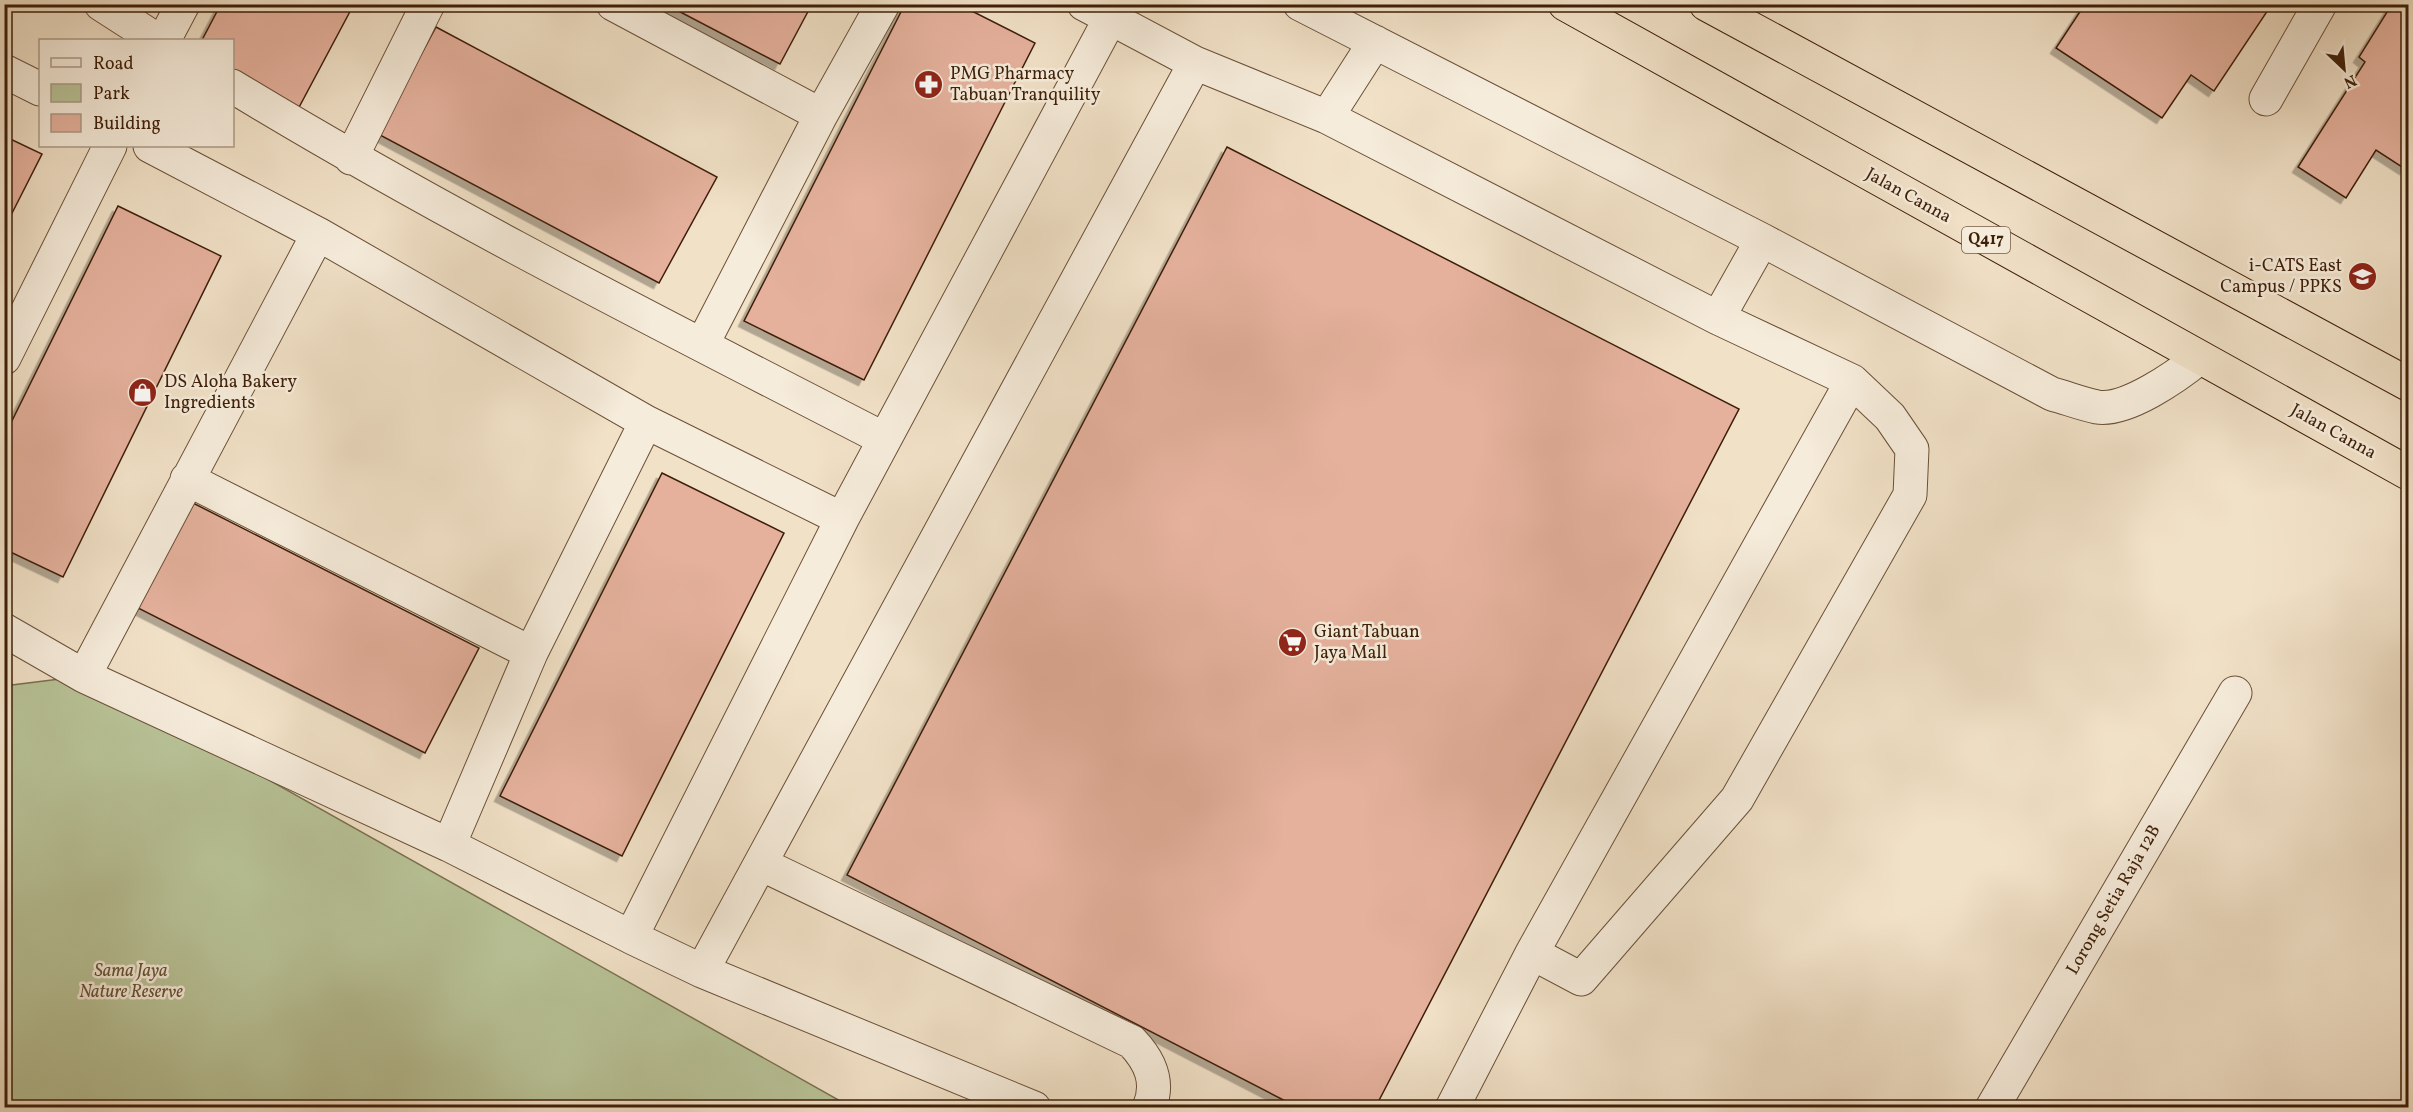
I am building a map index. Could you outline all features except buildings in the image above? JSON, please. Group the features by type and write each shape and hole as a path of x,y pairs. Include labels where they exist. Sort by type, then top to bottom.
{"highway":[{"name":"Jalan Canna","path":"1565,4 2409,473"},
{"path":"1706,4 2409,384"}],"street":[{"path":"101,4 155,39"},
{"path":"165,39 183,4"},
{"path":"351,158 428,4"},
{"path":"613,4 821,115"},
{"path":"702,345 821,115 883,4"},
{"path":"1300,4 1762,240 2052,394 2099,408 2132,401 2176,376 2199,358"},
{"path":"2266,99 2320,4"},
{"path":"631,938 842,519 1104,9 1195,63 1327,117 1718,318 1851,381 1890,417 1912,448 1910,495 1737,799 1581,979 1532,953"},
{"path":"1327,117 1375,42"},
{"path":"702,971 1195,63"},
{"path":"4,71 39,88"},
{"path":"234,87 351,158 702,345 885,439"},
{"path":"4,358 110,147"},
{"path":"152,147 318,234 646,422 842,519"},
{"path":"84,676 318,234"},
{"path":"1718,318 1762,240"},
{"path":"1452,1107 1532,953 1851,381"},
{"path":"449,845 531,653 646,422"},
{"path":"187,479 531,653"},
{"path":"4,630 84,676 449,845 631,938 702,971 1034,1107"},
{"name":"Lorong Setia Raja 12B","path":"1992,1107 2235,693"},
{"path":"761,864 1132,1042 1146,1057 1153,1074 1155,1094 1149,1107"}],"green space":[{"name":"Sama Jaya Nature Reserve","path":"84,676 851,1107 5,1107 4,686"}],"place":[{"name":"PMG Pharmacy Tabuan Tranquility","path":"929,84"},
{"name":"i-CATS East Campus / PPKS","path":"2363,276"},
{"name":"DS Aloha Bakery Ingredients","path":"143,392"},
{"name":"Giant Tabuan Jaya Mall","path":"1293,642"}]}
